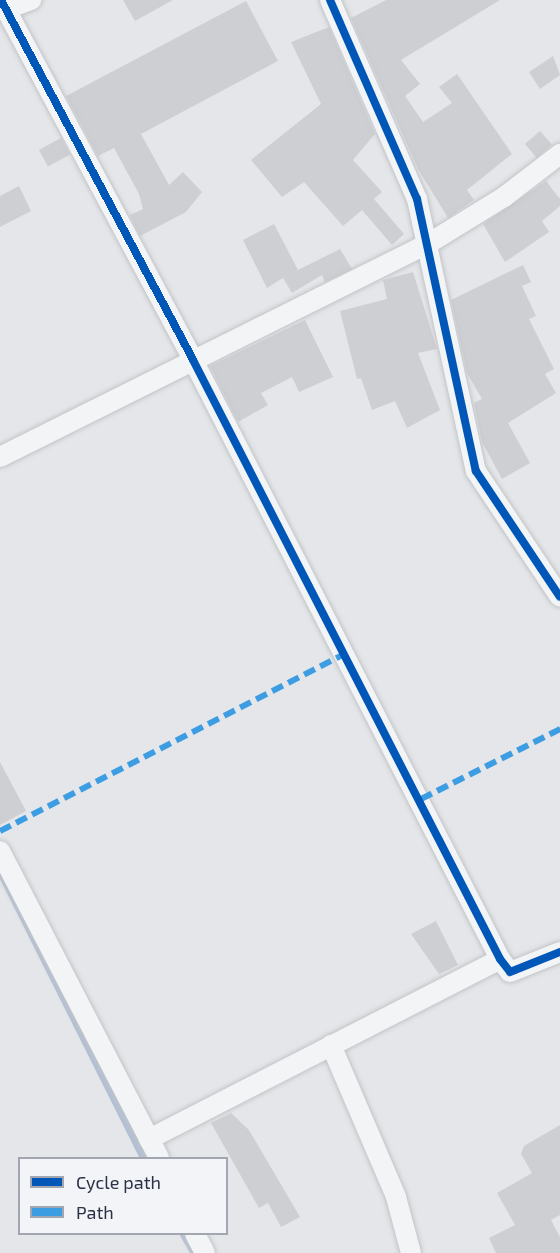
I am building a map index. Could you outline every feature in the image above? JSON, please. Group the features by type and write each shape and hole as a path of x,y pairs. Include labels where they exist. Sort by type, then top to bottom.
{"street":[{"path":"31,0 3,4 193,360 500,959 510,972 560,952"},
{"path":"330,0 417,199 476,471 560,597"},
{"path":"0,457 426,245 504,197 560,154"},
{"path":"0,851 158,1157"},
{"path":"149,1139 500,959"},
{"path":"331,1045 396,1197 411,1253"},
{"path":"196,1235 205,1253"}],"building":[{"path":"123,0 173,0 135,21"},
{"path":"386,0 500,0 401,60 420,84 405,96 423,122 452,103 439,87 457,74 512,154 467,190 474,200 448,218 418,169 351,18"},
{"path":"246,1 278,61 141,134 169,185 183,172 202,192 186,212 140,236 130,215 143,209 139,194 114,148 98,156 66,96"},
{"path":"329,27 375,134 353,160 382,192 374,199 404,234 392,245 362,210 343,226 304,182 282,197 251,160 321,104 291,42"},
{"path":"553,56 560,75 540,89 529,72"},
{"path":"540,131 552,145 537,158 525,144"},
{"path":"61,138 70,155 48,167 39,150"},
{"path":"546,181 560,199 560,206 542,221 549,232 505,262 483,224"},
{"path":"19,186 31,211 0,227 0,196"},
{"path":"274,224 298,270 340,249 352,269 325,282 322,275 292,293 283,278 267,288 243,240"},
{"path":"523,265 531,282 522,286 536,316 529,319 554,369 545,374 556,393 508,423 530,463 502,479 482,442 474,403 482,399 467,373 451,300"},
{"path":"413,272 437,349 418,353 440,410 407,428 395,401 372,410 361,378 357,379 340,311 387,299 383,280"},
{"path":"305,320 333,377 299,392 292,377 261,393 268,405 238,422 210,366"},
{"path":"0,762 26,811 0,825"},
{"path":"436,921 458,965 439,974 411,934"},
{"path":"231,1113 249,1130 300,1217 281,1227 268,1203 259,1208 211,1123"},
{"path":"560,1125 560,1215 551,1220 560,1237 560,1253 496,1253 489,1238 515,1225 497,1193 532,1173 521,1154 524,1146"}],"waterway":[{"path":"0,872 142,1157"},
{"path":"184,1235 194,1253"}],"marked path":[{"path":"0,831 345,654"},
{"path":"421,799 560,729"}],"cycle path":[{"path":"1,0 193,360 500,959 510,972 560,952"},
{"path":"330,0 417,199 476,471 560,597"}]}
